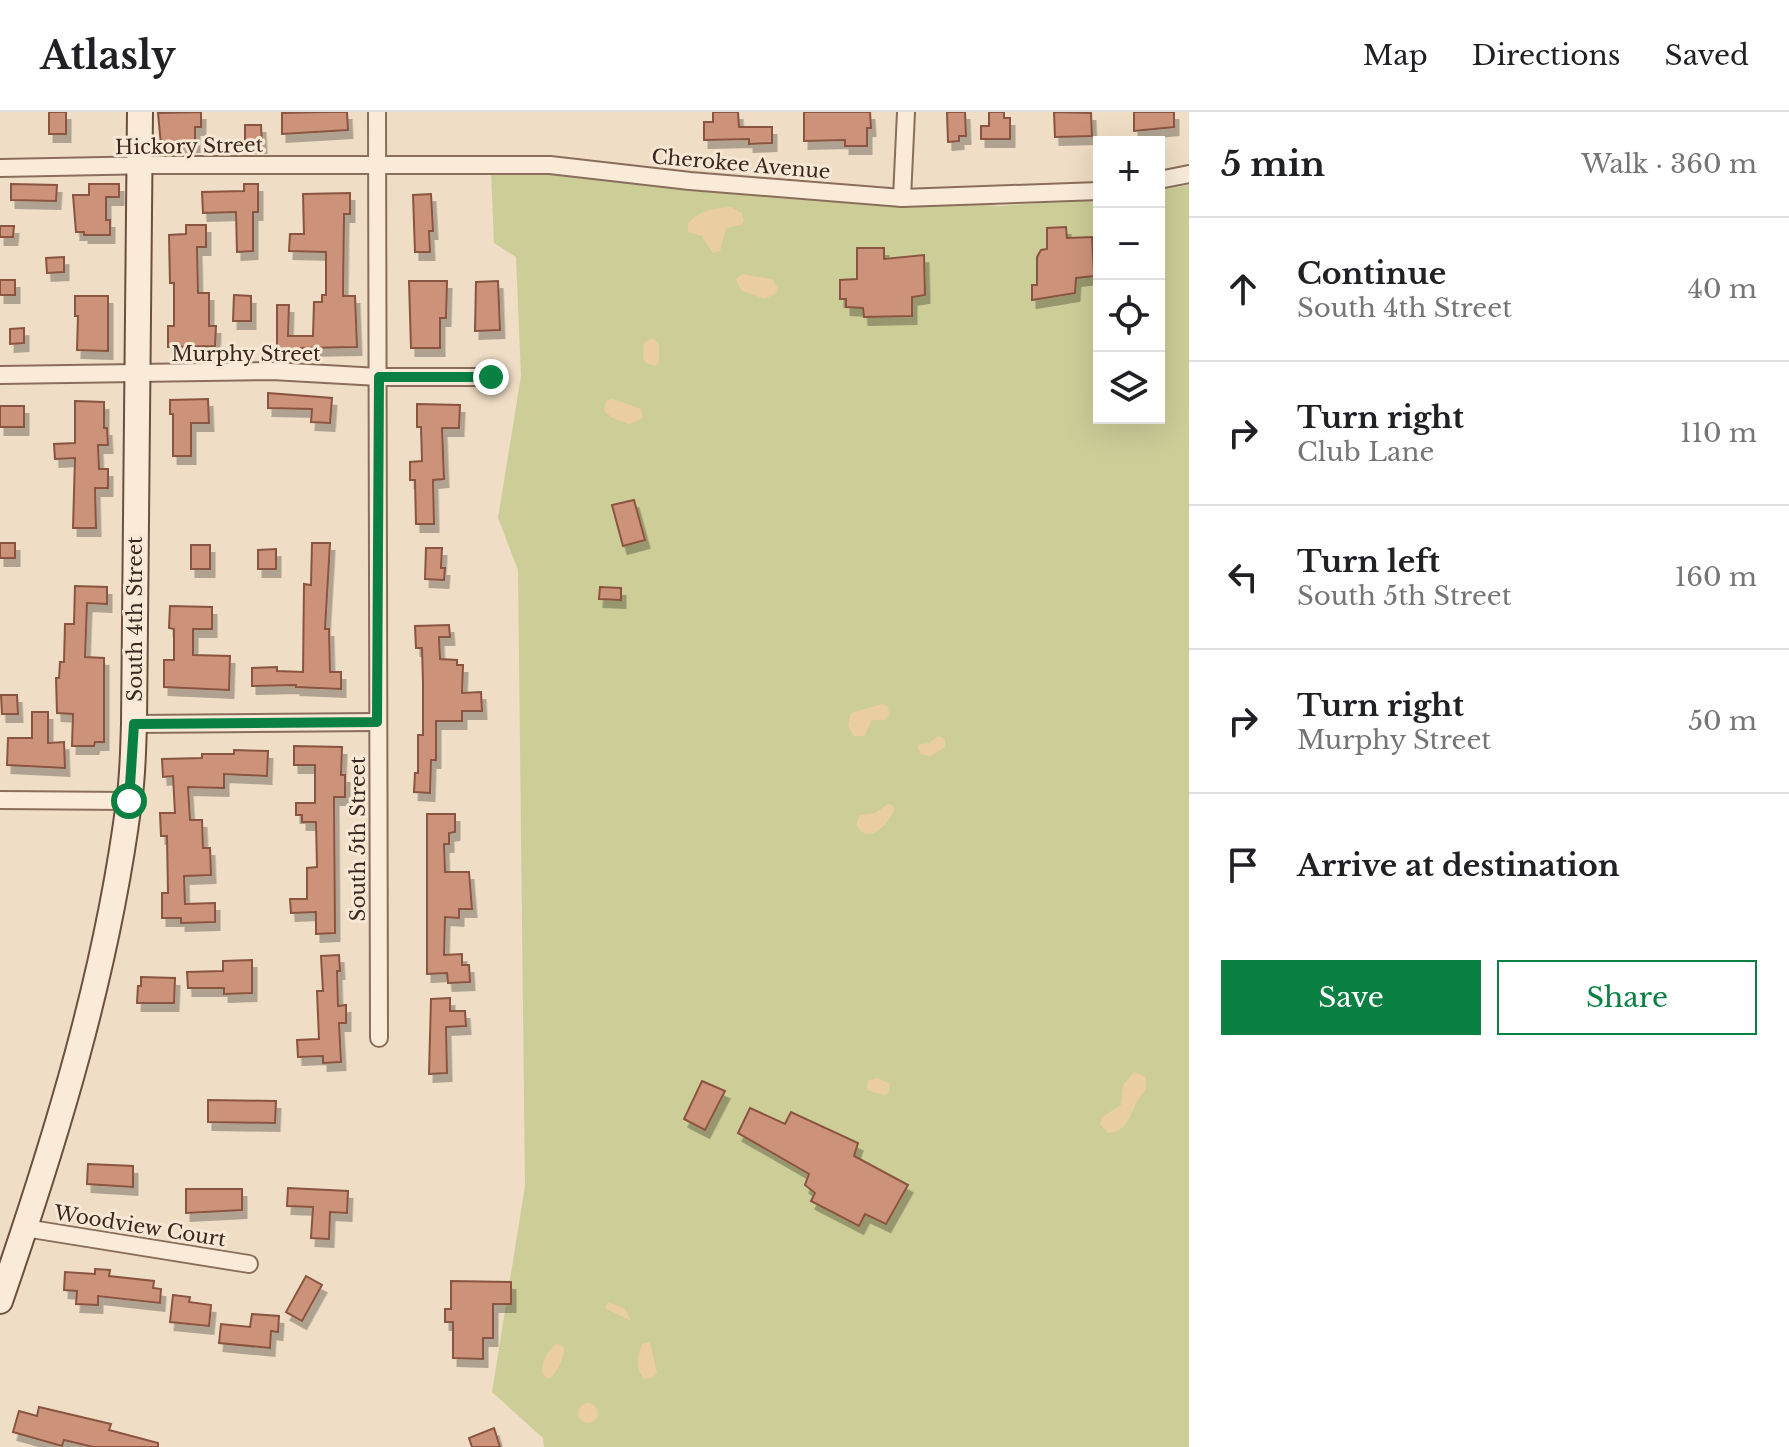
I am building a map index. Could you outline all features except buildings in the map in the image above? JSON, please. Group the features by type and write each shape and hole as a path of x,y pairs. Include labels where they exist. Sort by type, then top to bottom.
{"main road":[{"name":"South 4th Street","path":"0,1301 88,1018 129,801 134,724 140,112"}],"street":[{"name":"South 5th Street","path":"377,112 379,1038"},
{"path":"902,198 906,112"},
{"name":"Cherokee Avenue","path":"379,166 550,165 690,181 902,198 1093,191"},
{"name":"Hickory Street","path":"0,168 379,166"},
{"path":"1165,179 1189,174"},
{"name":"Murphy Street","path":"0,375 272,371 379,377 491,377"},
{"path":"134,724 377,722"},
{"path":"0,800 129,801"},
{"name":"Woodview Court","path":"25,1228 249,1264"}],"green space":[{"path":"491,171 570,174 850,198 1000,206 1093,199 1093,424 1165,424 1165,189 1189,185 1189,1447 544,1447 543,1438 492,1392 525,1186 518,570 498,518 521,376 516,257 494,243"}],"sand":[{"path":"730,207 742,213 744,222 726,228 720,251 713,253 702,236 688,232 688,224 701,213"},
{"path":"742,274 772,279 777,287 776,293 765,299 741,290 736,279"},
{"path":"653,338 659,345 659,362 655,366 646,363 643,358 644,343"},
{"path":"613,399 641,409 643,418 629,424 611,417 604,411 606,401"},
{"path":"882,704 888,707 889,716 884,720 872,720 864,736 854,736 848,726 851,713"},
{"path":"938,736 945,739 945,747 930,756 921,754 917,745 929,743"},
{"path":"888,804 894,810 877,831 866,833 856,824 860,815 875,813"},
{"path":"1134,1072 1146,1077 1146,1090 1122,1128 1108,1133 1100,1124 1102,1117 1121,1105 1123,1085"},
{"path":"877,1078 890,1084 889,1093 885,1095 867,1090 868,1081"},
{"path":"608,1302 625,1309 631,1321 605,1308"},
{"path":"650,1342 657,1372 654,1377 645,1379 638,1367 638,1357 643,1343"},
{"path":"557,1344 564,1347 563,1355 557,1370 548,1379 542,1370 544,1361"},
{"path":"588,1403 595,1406 598,1413 595,1420 588,1423 581,1420 578,1413 581,1406"}],"route":[{"path":"129,801 134,724 377,722 379,377 491,377"}]}
